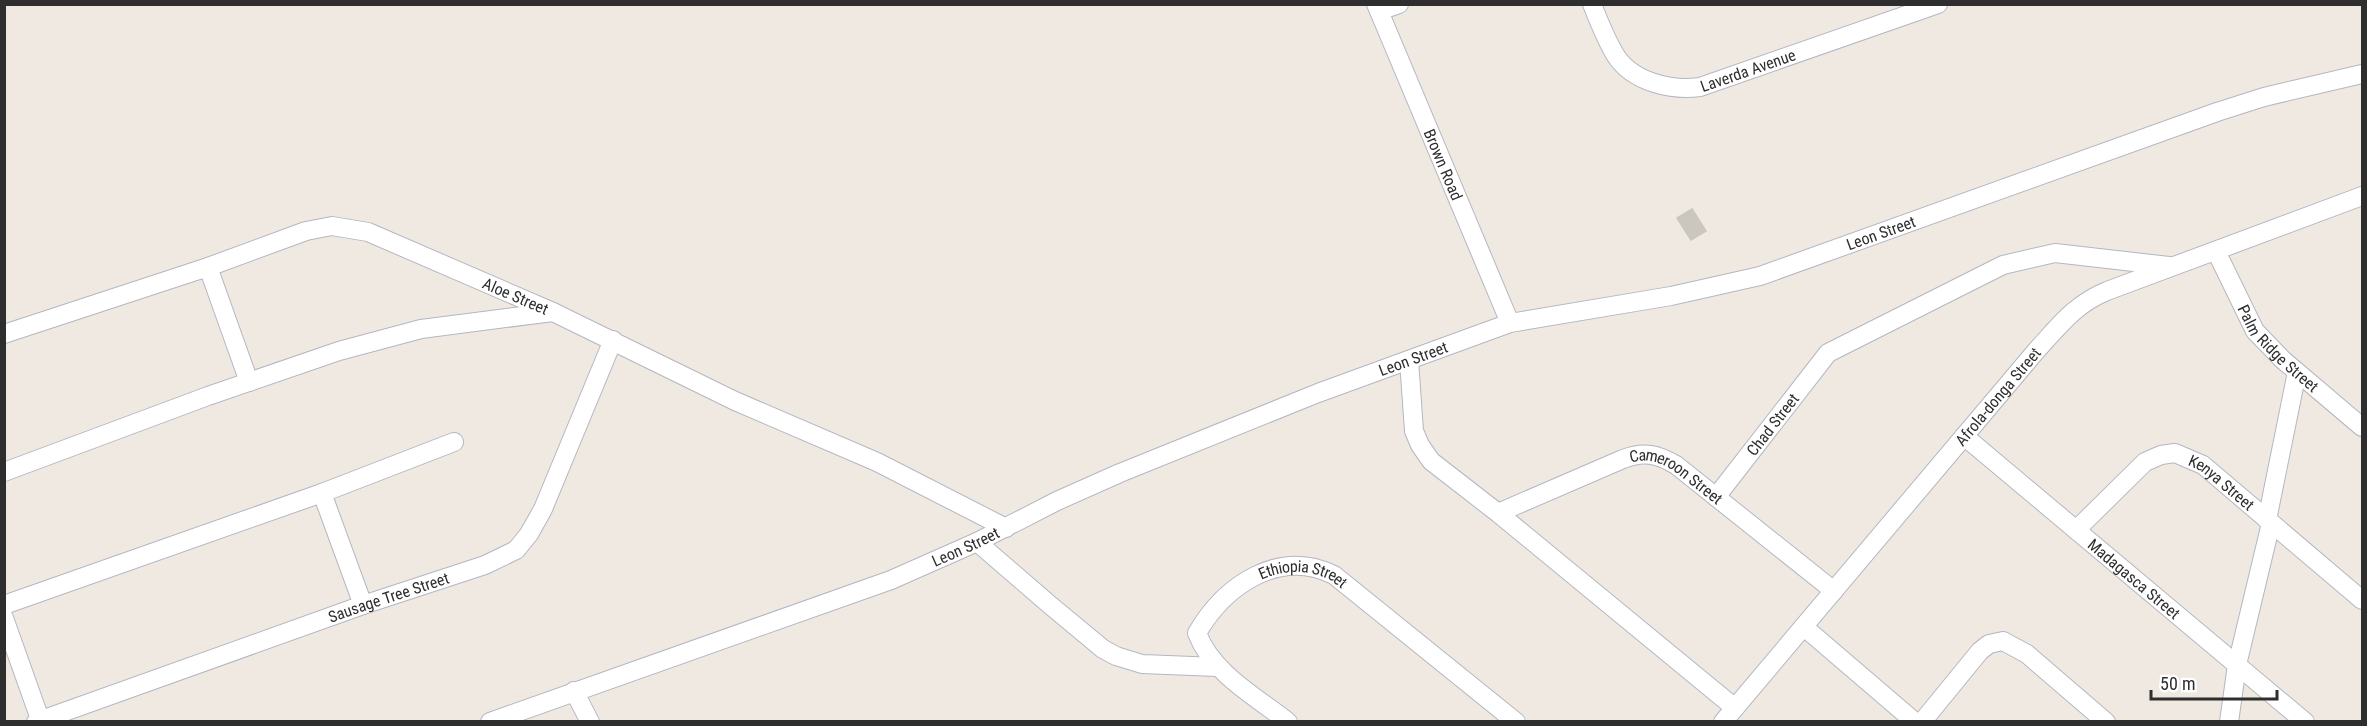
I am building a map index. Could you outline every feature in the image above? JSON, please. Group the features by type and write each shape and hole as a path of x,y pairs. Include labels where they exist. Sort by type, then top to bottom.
{"street":[{"path":"1378,8 1399,4"},
{"name":"Laverda Avenue","path":"1592,4 1617,58 1627,68 1653,83 1689,89 1938,4"},
{"name":"Brown Road","path":"1378,8 1510,323"},
{"name":"Leon Street","path":"490,722 891,580 977,542 1057,501 1131,468 1318,393 1510,323 1671,296 1760,276 2217,112 2264,97 2362,74"},
{"name":"Afrola-donga Street","path":"1729,715 2036,351 2078,306 2089,298 2362,196"},
{"name":"Aloe Street","path":"4,334 208,267 306,231 332,226 368,232 553,312 735,401 877,462 1006,528"},
{"name":"Palm Ridge Street","path":"2216,251 2255,332 2296,372 2362,428"},
{"name":"Chad Street","path":"1716,497 1828,353 2003,265 2055,253 2173,267"},
{"path":"208,267 249,382"},
{"path":"4,472 339,351 421,329 553,312"},
{"name":"Sausage Tree Street","path":"39,721 363,605 484,566 516,550 529,534 543,509 613,340"},
{"path":"1409,360 1414,431 1431,461 1498,513 1729,715"},
{"path":"2229,722 2237,666 2269,522 2296,372"},
{"name":"Madagasca Street","path":"1964,436 2305,722"},
{"path":"4,605 322,493 454,442"},
{"name":"Cameroon Street","path":"1498,513 1623,459 1643,453 1664,458 1834,591"},
{"name":"Kenya Street","path":"2076,530 2145,462 2161,455 2175,453 2203,465 2362,600"},
{"path":"322,493 363,605"},
{"path":"977,542 1103,649 1116,656 1142,664 1217,667"},
{"name":"Ethiopia Street","path":"1288,722 1217,667 1202,647 1197,633 1206,617 1222,598 1240,583 1264,572 1295,565 1317,567 1334,575 1516,722"},
{"path":"4,618 39,721"},
{"path":"1804,627 1915,722"},
{"path":"1922,722 1980,651 1989,644 2003,641 2027,654 2106,722"},
{"path":"574,691 590,722"}],"building":[{"path":"1692,209 1706,231 1691,240 1677,218"}]}
